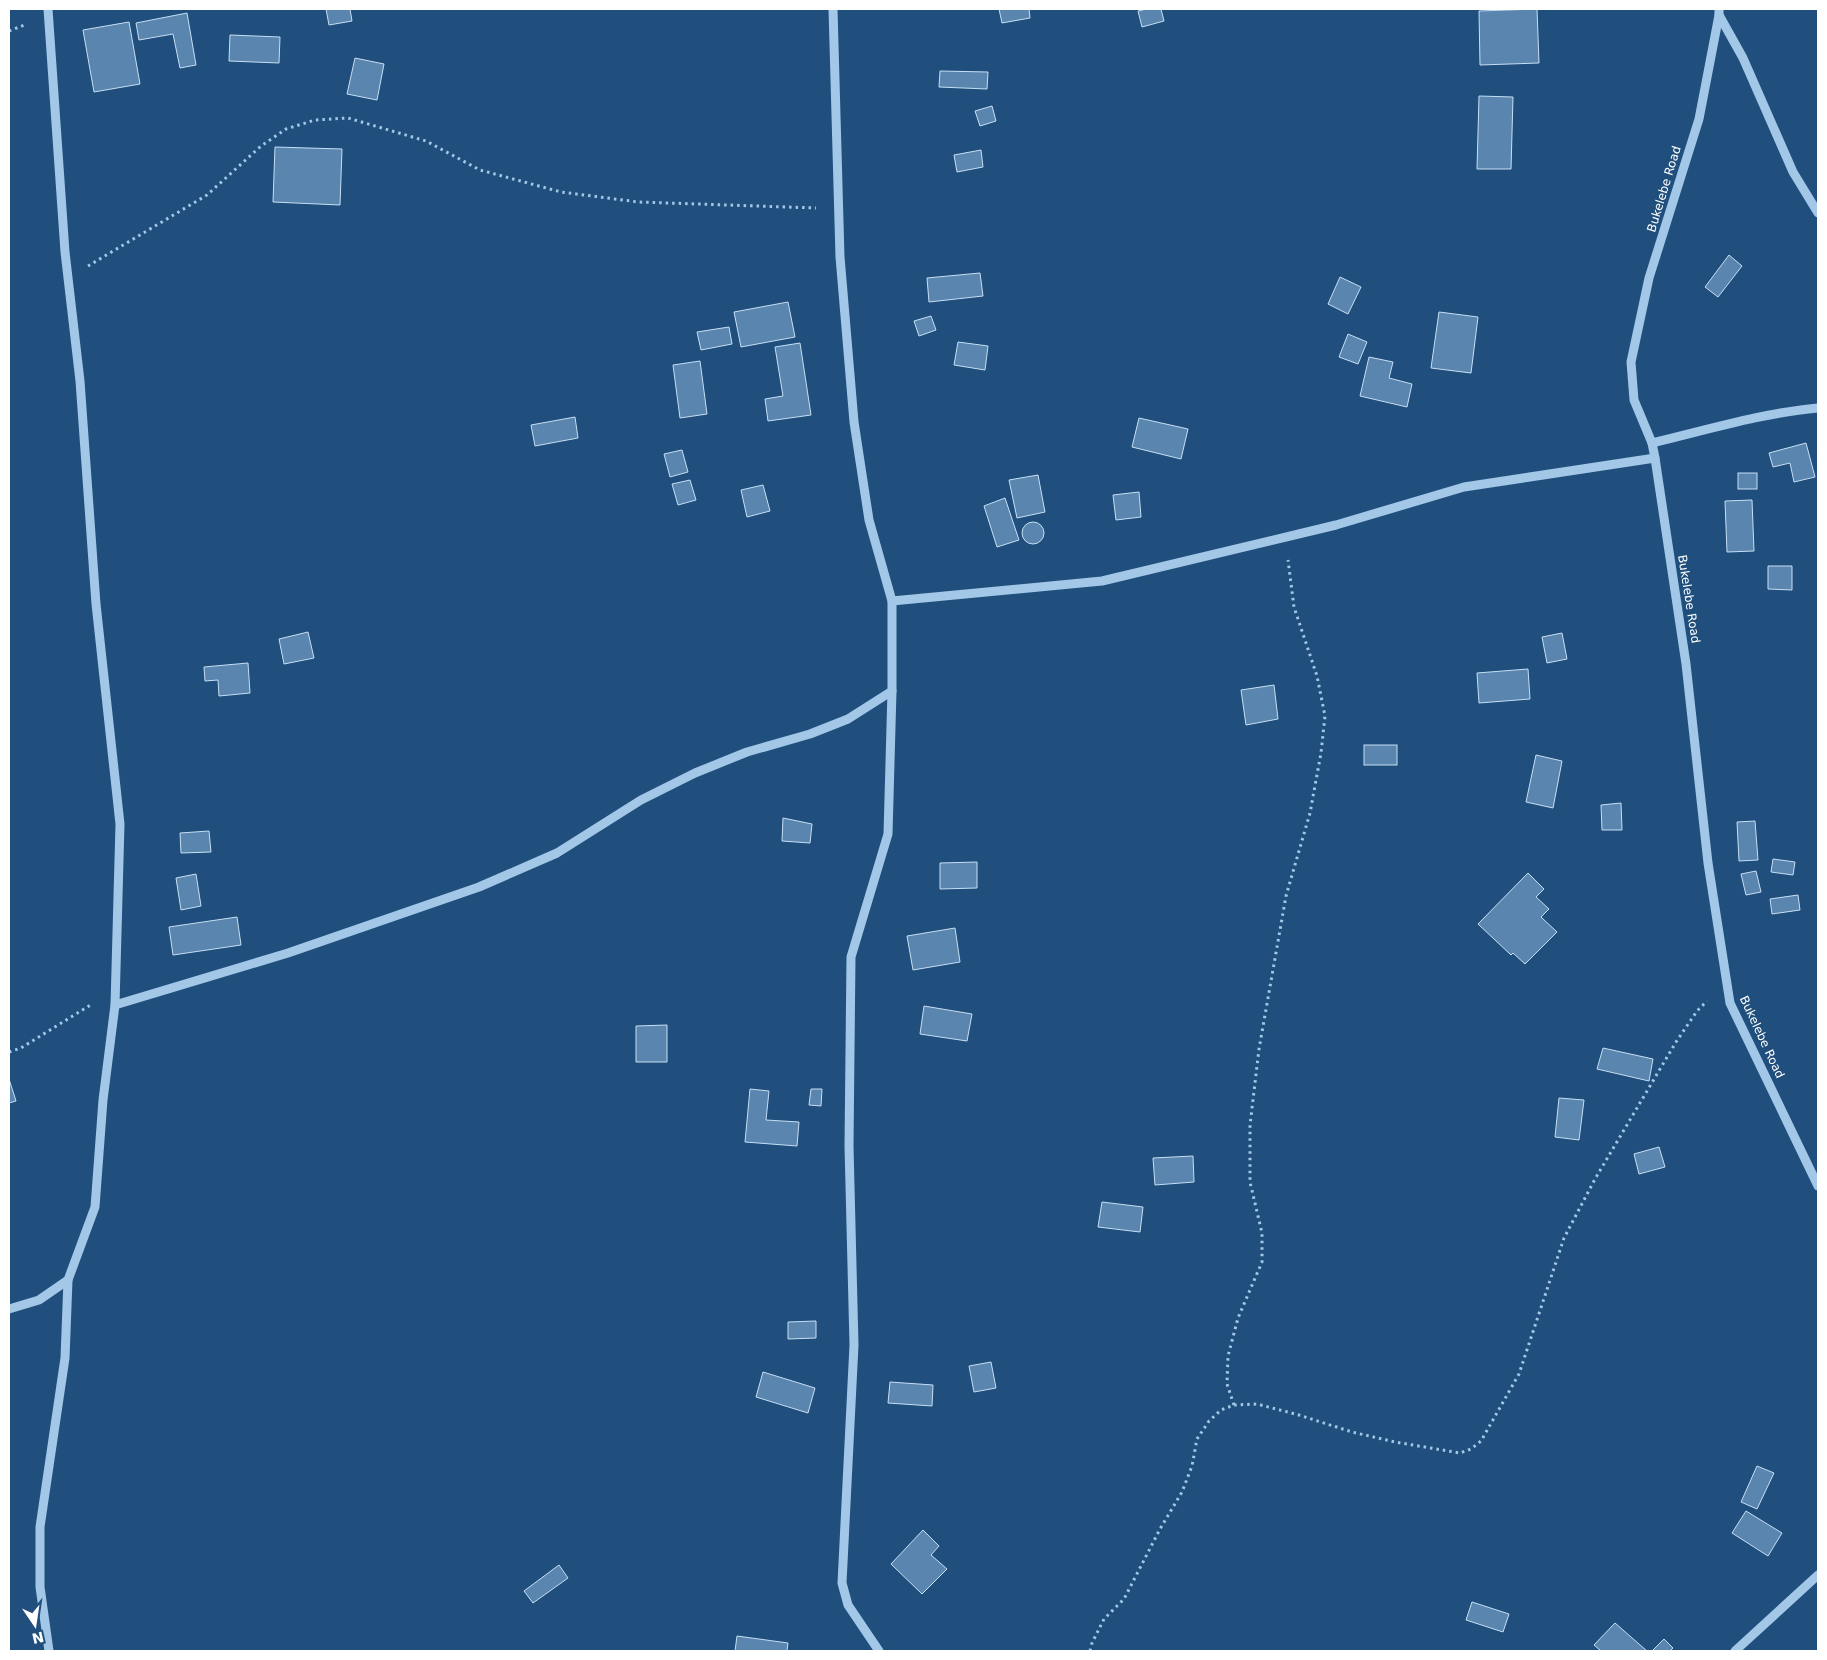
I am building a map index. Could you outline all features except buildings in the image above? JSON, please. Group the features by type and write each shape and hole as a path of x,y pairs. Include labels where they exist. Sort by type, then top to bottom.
{"street":[{"path":"48,9 68,278 80,381 96,604 120,824 115,990 103,1100 95,1207 68,1280 65,1358 40,1528 40,1587 49,1651"},
{"path":"833,9 840,257 854,422 869,520 892,601 892,690 888,834 851,957 849,1146 854,1345 842,1583 848,1605 879,1651"},
{"path":"1719,12 1743,58 1793,172 1818,214"},
{"name":"Bukelebe Road","path":"1719,12 1699,119 1650,278 1632,362 1634,400 1652,443 1655,458 1686,664 1708,863 1730,1003 1818,1186"},
{"path":"1652,443 1738,422 1797,410 1818,408"},
{"path":"892,601 1102,581 1336,526 1464,487 1655,458"},
{"path":"114,1005 288,953 479,887 557,853 641,800 695,773 747,752 810,734 848,719 892,690"},
{"path":"9,1309 39,1300 68,1280"},
{"path":"1735,1651 1818,1575"}],"path":[{"path":"68,278 207,195 261,146 286,129 316,120 348,118 426,141 480,170 561,192 638,202 838,208"},
{"path":"1234,1405 1227,1384 1228,1356 1238,1318 1262,1262 1262,1233 1250,1182 1250,1125 1259,1050 1286,896 1310,813 1321,753 1325,716 1317,676 1294,607 1285,537"},
{"path":"1090,1651 1104,1619 1124,1599 1182,1492 1192,1466 1197,1439 1209,1421 1221,1410 1234,1405 1257,1404 1352,1432 1395,1442 1460,1453 1471,1449 1481,1441 1519,1374 1564,1238 1595,1179 1686,1027 1697,1011 1727,980"},
{"path":"9,1052 21,1048 115,990"}]}
